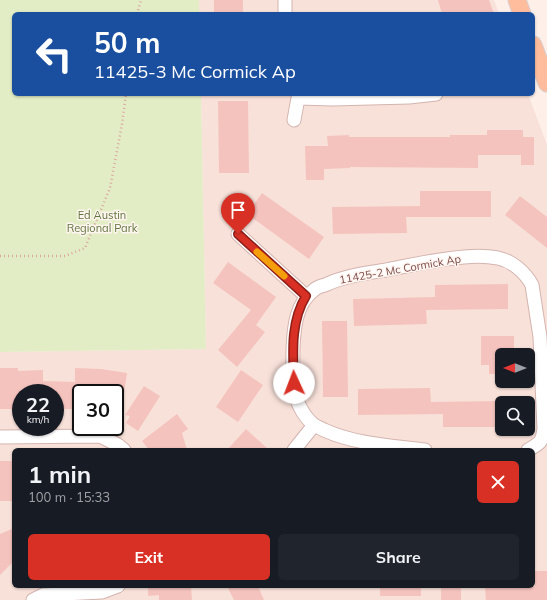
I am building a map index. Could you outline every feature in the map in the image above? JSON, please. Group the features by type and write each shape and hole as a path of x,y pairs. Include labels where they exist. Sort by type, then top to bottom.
{"main road":[{"path":"517,0 521,12"},
{"path":"535,54 547,83"}],"street":[{"path":"285,0 285,12"},
{"path":"294,120 295,96 332,99 418,96"},
{"path":"238,234 306,296 297,316 294,331 294,383 296,397 300,407 314,425 336,435 361,442 409,448"},
{"name":"11425-2 Mc Cormick Ap","path":"306,296 315,289 335,280 416,264 465,257 499,258 510,263 519,269 532,286 544,336 544,429 543,439 537,448"},
{"path":"296,448 314,425"},
{"path":"0,437 100,436 121,448"},
{"path":"33,600 43,595 102,592 113,588"}],"path":[{"path":"138,12 141,0"},
{"path":"0,256 65,256 85,248 110,188 126,96"}],"shaded area":[{"path":"199,0 494,0 498,12 199,12"},
{"path":"201,96 529,96 547,145 547,600 0,600 0,352 206,349"}],"green space":[{"name":"Ed Austin Regional Park","path":"0,0 199,0 199,12 12,12 12,96 201,96 206,349 0,352"}],"building":[{"path":"214,0 243,0 243,12 214,12"},
{"path":"438,0 489,0 493,12 441,12"},
{"path":"218,101 248,101 249,173 219,173"},
{"path":"487,130 523,130 523,137 534,137 534,165 521,165 521,155 478,155 478,168 350,167 324,169 324,180 306,180 305,146 328,146 327,136 450,137 450,135 487,135"},
{"path":"420,191 491,191 491,217 406,217 407,233 333,234 332,207 420,206"},
{"path":"262,193 324,237 309,259 247,214"},
{"path":"520,196 547,217 547,248 505,215"},
{"path":"228,262 276,297 256,325 265,332 237,367 218,350 251,310 213,283"},
{"path":"508,284 508,309 426,310 427,324 354,326 353,299 435,297 435,285"},
{"path":"322,321 347,321 348,397 323,397"},
{"path":"481,336 514,336 514,348 495,348 495,374 489,374 489,365 481,365"},
{"path":"0,368 18,368 18,371 43,370 43,381 75,382 75,368 101,369 127,373 124,393 124,384 72,384 72,409 64,409 64,384 12,384 12,409 0,409"},
{"path":"241,370 263,385 238,422 216,407"},
{"path":"144,386 160,396 138,431 126,423 130,416 125,415"},
{"path":"430,388 431,402 495,401 495,427 443,427 443,414 358,415 358,389"},
{"path":"177,414 188,429 182,433 186,448 147,448 142,441"},
{"path":"246,429 267,448 229,448"},
{"path":"0,461 12,461 12,501 0,501"},
{"path":"12,529 12,563 0,575 0,534"},
{"path":"535,571 547,571 547,600 486,600 485,588 535,587"},
{"path":"148,588 191,588 192,600 159,600 159,595 148,596"},
{"path":"228,588 259,588 264,600 234,600"},
{"path":"380,588 421,588 421,596 380,596"},
{"path":"441,588 461,588 461,600 441,600"}],"slow traffic":[{"path":"257,252 284,276"}],"route":[{"path":"238,234 306,296 297,316 294,331 294,383"}]}
